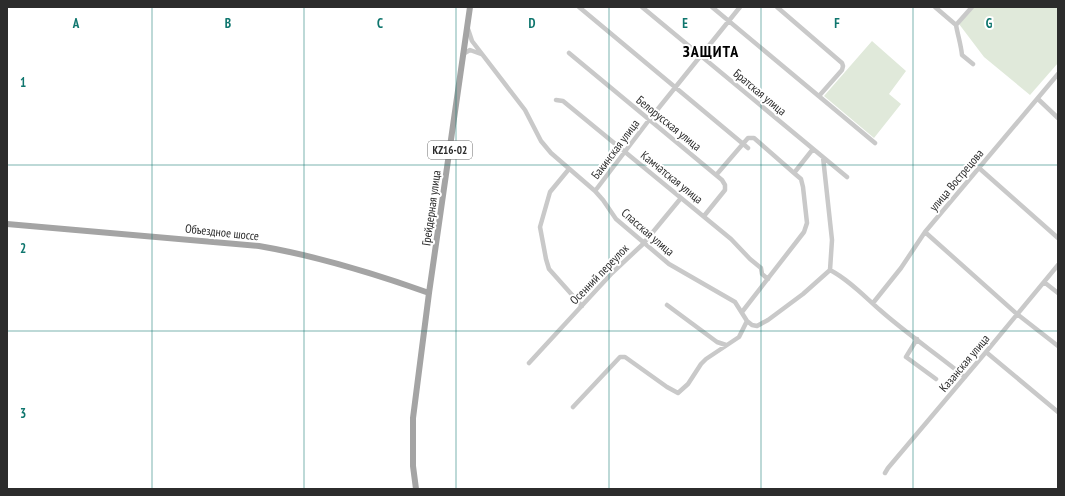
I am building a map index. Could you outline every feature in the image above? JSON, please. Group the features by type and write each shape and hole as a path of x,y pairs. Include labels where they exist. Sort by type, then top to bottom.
{"main road":[{"name":"Грейдерная улица","path":"429,293 451,149 470,7"},
{"name":"Объездное шоссе","path":"7,224 259,246 294,252 338,263 429,293"},
{"name":"KZ16-02","path":"416,489 413,466 413,424 429,293"}],"street":[{"path":"580,7 748,148"},
{"name":"Братская улица","path":"642,7 847,177"},
{"path":"712,7 875,143"},
{"name":"Бакинская улица","path":"595,191 649,120 740,7"},
{"path":"777,7 842,63 842,70 819,96"},
{"path":"935,7 956,25 957,33 961,42 962,55 973,64"},
{"path":"956,25 972,7"},
{"name":"Спасская улица","path":"467,26 472,41 525,110 542,141 551,153 595,191 616,219 643,244 669,264 734,302 747,321"},
{"path":"463,54 472,50 482,55"},
{"name":"Белорусская улица","path":"569,53 649,120 717,174 722,180 725,185 725,190 704,216"},
{"name":"улица Вострецова","path":"873,303 901,268 925,232 1058,74"},
{"path":"1038,99 1058,118"},
{"name":"Камчатская улица","path":"556,100 563,101 704,216 731,239 761,268 762,274 768,279"},
{"path":"717,174 748,138 754,138 801,179 803,187 807,222 804,232 742,312"},
{"path":"794,173 813,149"},
{"path":"573,408 620,357 626,357 667,388 678,393 688,384 706,358 739,337 747,321 752,325 758,326 768,320 803,294 830,270 832,240 823,157"},
{"path":"979,168 1058,238"},
{"path":"569,169 550,192 540,227 549,269 582,306"},
{"name":"Осенний переулок","path":"529,363 612,273 643,244 681,198"},
{"path":"925,232 1017,314 1058,346"},
{"name":"Казанская улица","path":"885,473 1058,265"},
{"path":"830,270 837,274 965,377"},
{"path":"1044,282 1058,293"},
{"path":"667,305 717,342 726,345"},
{"path":"917,339 906,357 936,379"},
{"path":"986,352 1058,412"}],"green space":[{"path":"974,7 1058,7 1058,63 1030,95 984,57 959,24"},
{"path":"872,41 906,71 889,94 901,104 874,138 824,96"}],"district":[{"name":"ЗАЩИТА","path":"711,51"}]}
